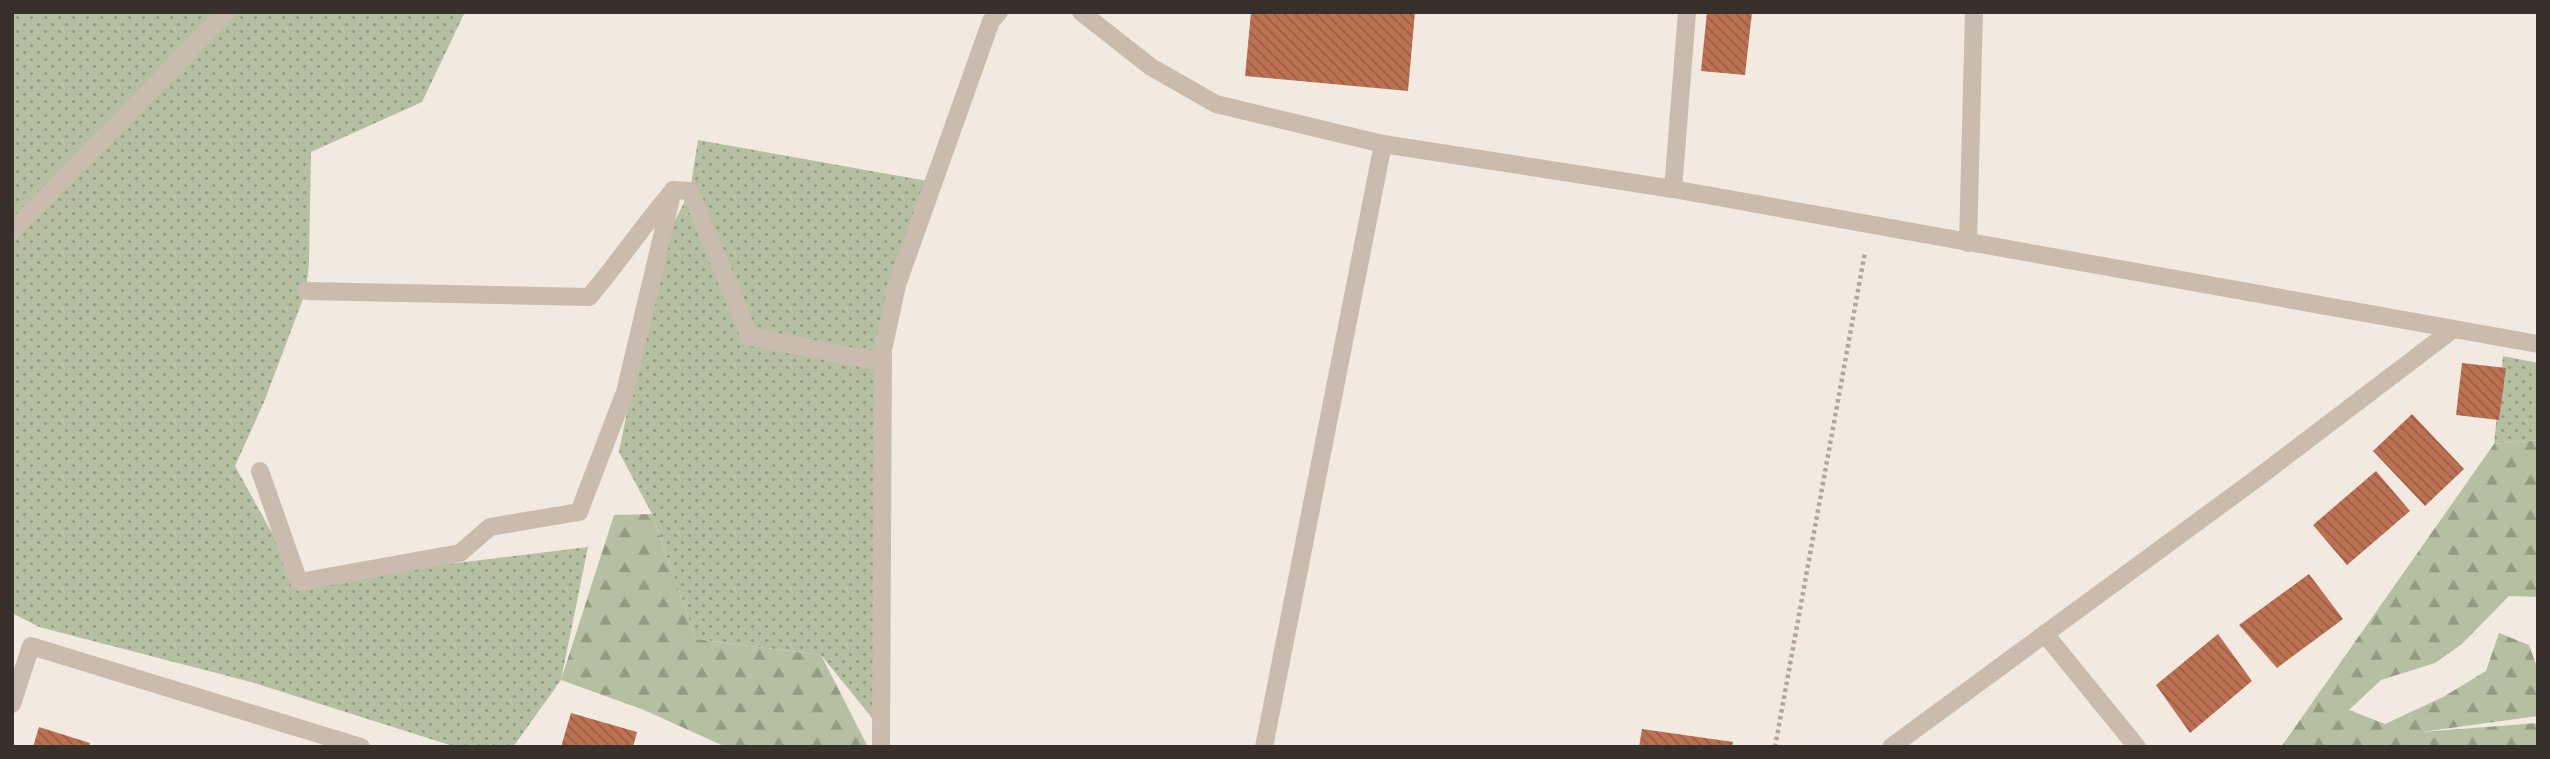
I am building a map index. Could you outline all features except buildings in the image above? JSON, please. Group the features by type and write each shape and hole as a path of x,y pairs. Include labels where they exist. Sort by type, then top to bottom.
{"street":[{"path":"12,231 226,12"},
{"path":"881,747 883,350 897,285 991,21 999,12"},
{"path":"1081,12 1151,67 1216,104 1382,144 1673,189 2538,344"},
{"path":"1673,189 1687,12"},
{"path":"1968,243 1974,12"},
{"path":"1264,747 1382,144"},
{"path":"673,190 690,191 750,337 883,362"},
{"path":"306,291 589,297 673,190"},
{"path":"260,471 299,582 460,553 490,527 579,512 625,392 673,190"},
{"path":"1891,747 2452,330"},
{"path":"2045,634 2137,747"},
{"path":"12,705 31,646 361,747"}],"path":[{"path":"1775,747 1870,225"}],"green space":[{"path":"12,12 465,12 422,102 311,152 306,291 264,402 235,466 299,582 588,547 561,680 513,747 456,747 251,682 39,627 12,613"},
{"path":"698,140 933,182 883,350 881,729 821,655 696,639 652,514 619,452 659,252 690,191"},
{"path":"2503,356 2538,363 2538,440 2494,444"},
{"path":"2538,440 2538,597 2509,596 2462,644 2435,663 2381,680 2349,710 2385,724 2443,697 2486,671 2499,633 2529,645 2538,670 2538,716 2421,732 2538,723 2538,747 2281,747 2494,444"},
{"path":"652,514 696,639 821,655 868,747 726,747 644,710 561,680 614,515"}]}
